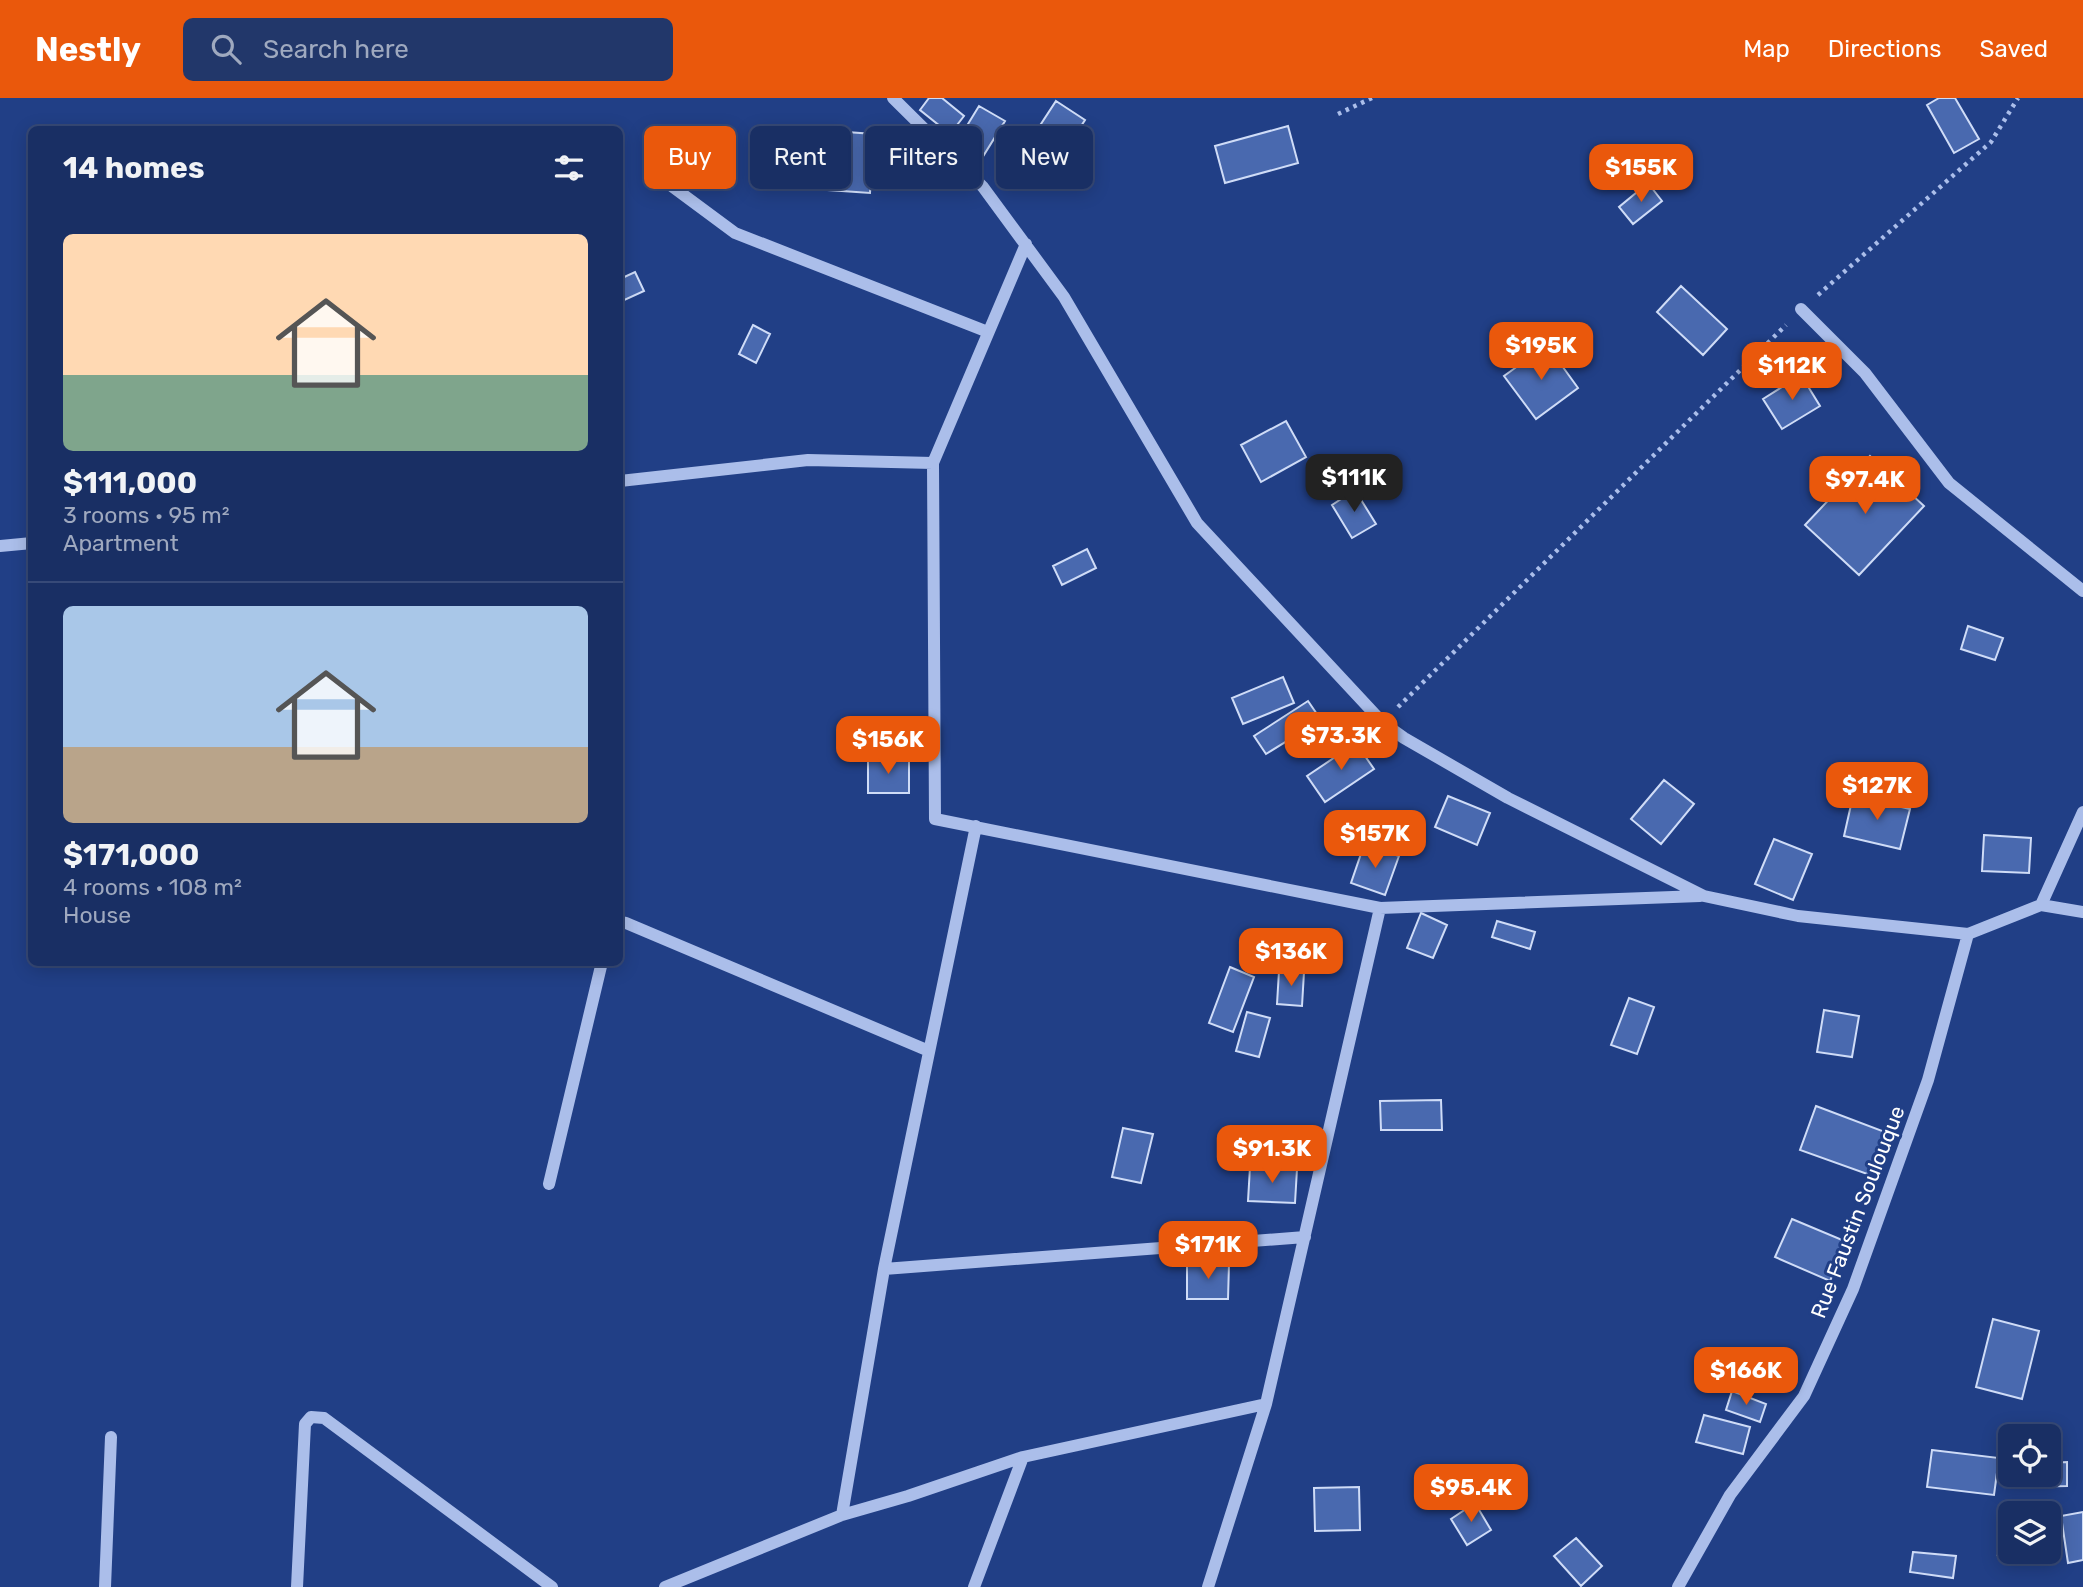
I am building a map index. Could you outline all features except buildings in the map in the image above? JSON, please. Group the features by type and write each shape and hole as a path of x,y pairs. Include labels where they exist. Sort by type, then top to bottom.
{"street":[{"path":"893,98 983,187 1064,297 1197,523 1383,723 1508,798 1704,896"},
{"path":"676,189 735,233 988,332"},
{"path":"1026,244 933,463 935,819 1380,908 1704,896 1798,916 1968,934 2042,905 2083,912"},
{"path":"1801,309 1865,373 1949,483 2083,591"},
{"path":"623,481 808,460 933,463"},
{"path":"0,546 28,543"},
{"path":"2042,905 2083,813"},
{"path":"842,1515 884,1269 976,826"},
{"path":"1208,1587 1266,1404 1380,908"},
{"path":"623,923 929,1051"},
{"name":"Rue Faustin Soulouque","path":"1678,1587 1730,1494 1804,1396 1853,1289 1928,1080 1968,934"},
{"path":"550,1184 602,966"},
{"path":"884,1269 1305,1237"},
{"path":"665,1587 842,1515 1023,1457 1266,1404"},
{"path":"297,1587 305,1424 312,1417 324,1419 552,1587"},
{"path":"105,1587 111,1437"},
{"path":"974,1587 1023,1457"}],"path":[{"path":"1338,114 1372,98"},
{"path":"1383,723 1801,309 1991,142 2018,98"}]}
